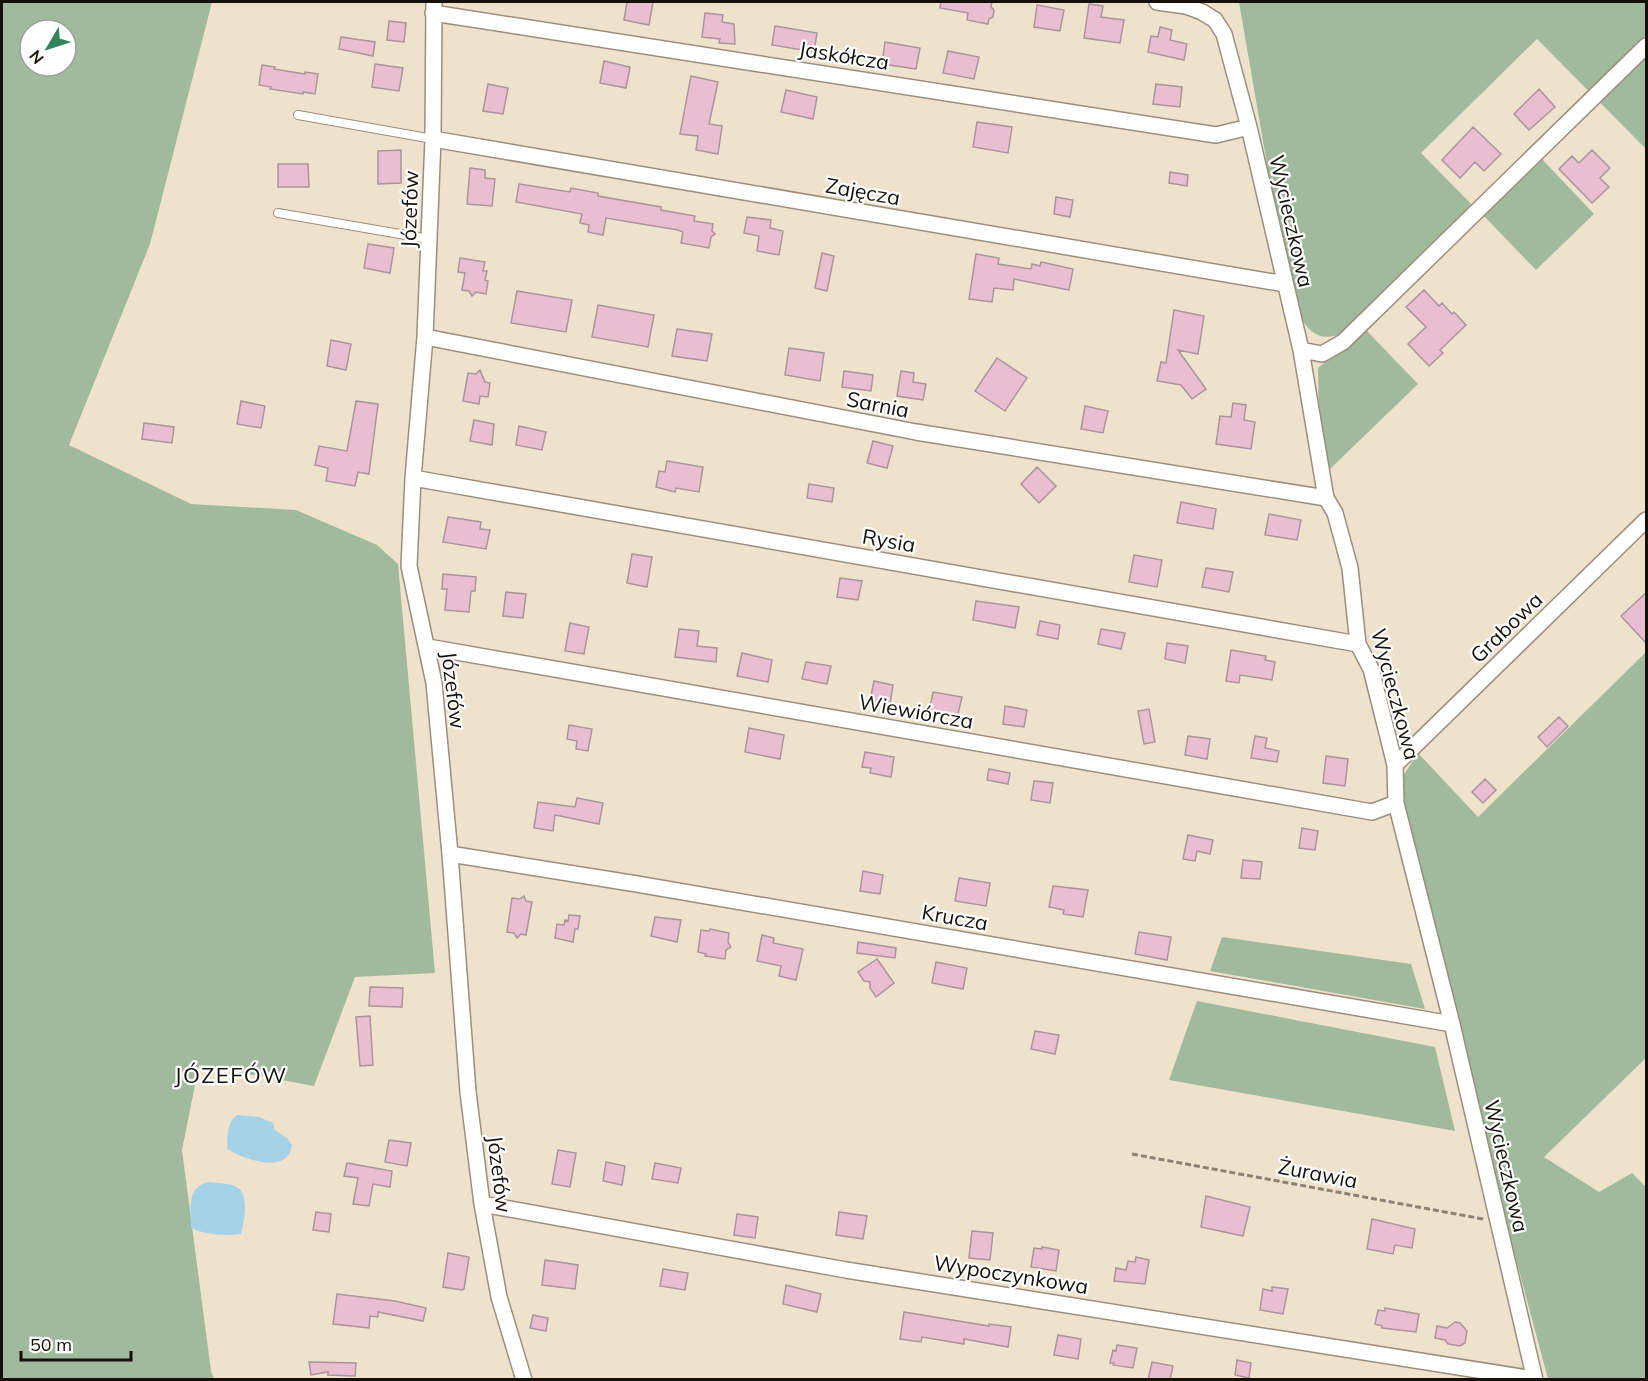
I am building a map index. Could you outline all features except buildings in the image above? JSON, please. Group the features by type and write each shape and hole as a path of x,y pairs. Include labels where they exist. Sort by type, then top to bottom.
{"street":[{"name":"Wycieczkowa","path":"1157,2 1186,6 1202,12 1215,20 1224,34 1249,127 1301,350 1326,498 1335,513 1350,568 1358,644 1371,669 1395,765 1396,803 1452,1024 1534,1379"},
{"name":"Jaskółcza","path":"433,7 1216,135 1249,127"},
{"name":"Józefów","path":"433,7 433,139 425,337 412,478 409,566 434,683 468,1092 482,1204 499,1297 524,1380"},
{"path":"1301,350 1322,354 1343,342 1647,46"},
{"name":"Zajęcza","path":"433,139 1285,284"},
{"name":"Sarnia","path":"425,337 916,432 1326,498"},
{"name":"Rysia","path":"412,478 1358,644"},
{"name":"Grabowa","path":"1395,765 1647,520"},
{"name":"Wiewiórcza","path":"428,648 1372,812 1396,803"},
{"name":"Krucza","path":"450,854 1452,1024"},
{"name":"Wypoczynkowa","path":"482,1204 846,1270 1534,1379"}],"lane":[{"path":"298,115 433,139"},
{"path":"278,213 429,239"}],"path":[{"name":"Żurawia","path":"1132,1154 1499,1222"}],"green space":[{"path":"2,2 212,2 150,244 69,445 191,504 296,510 377,545 398,564 435,973 355,977 314,1086 199,1065 182,1150 211,1371 214,1379 2,1380"},
{"path":"1239,2 1646,2 1646,149 1537,39 1421,153 1476,209 1348,330 1334,336 1323,336 1313,332 1306,325 1287,280"},
{"path":"1540,157 1594,214 1536,270 1483,215"},
{"path":"1365,329 1418,384 1330,469 1319,422 1318,368"},
{"path":"1646,652 1646,1058 1544,1157 1599,1192 1632,1173 1646,1187 1646,1379 1548,1379 1452,1012 1401,790 1403,776 1418,753 1478,817"},
{"path":"1222,937 1411,964 1425,1009 1210,971"},
{"path":"1197,1001 1435,1047 1455,1131 1169,1080"}],"water":[{"path":"237,1115 259,1117 273,1123 275,1130 287,1138 292,1145 289,1154 283,1160 274,1163 254,1160 227,1149 229,1126"},
{"path":"209,1182 231,1185 241,1191 244,1196 245,1209 241,1234 216,1234 191,1228 193,1194 196,1188"}],"district":[{"name":"JÓZEFÓW","path":"231,1075"}]}
